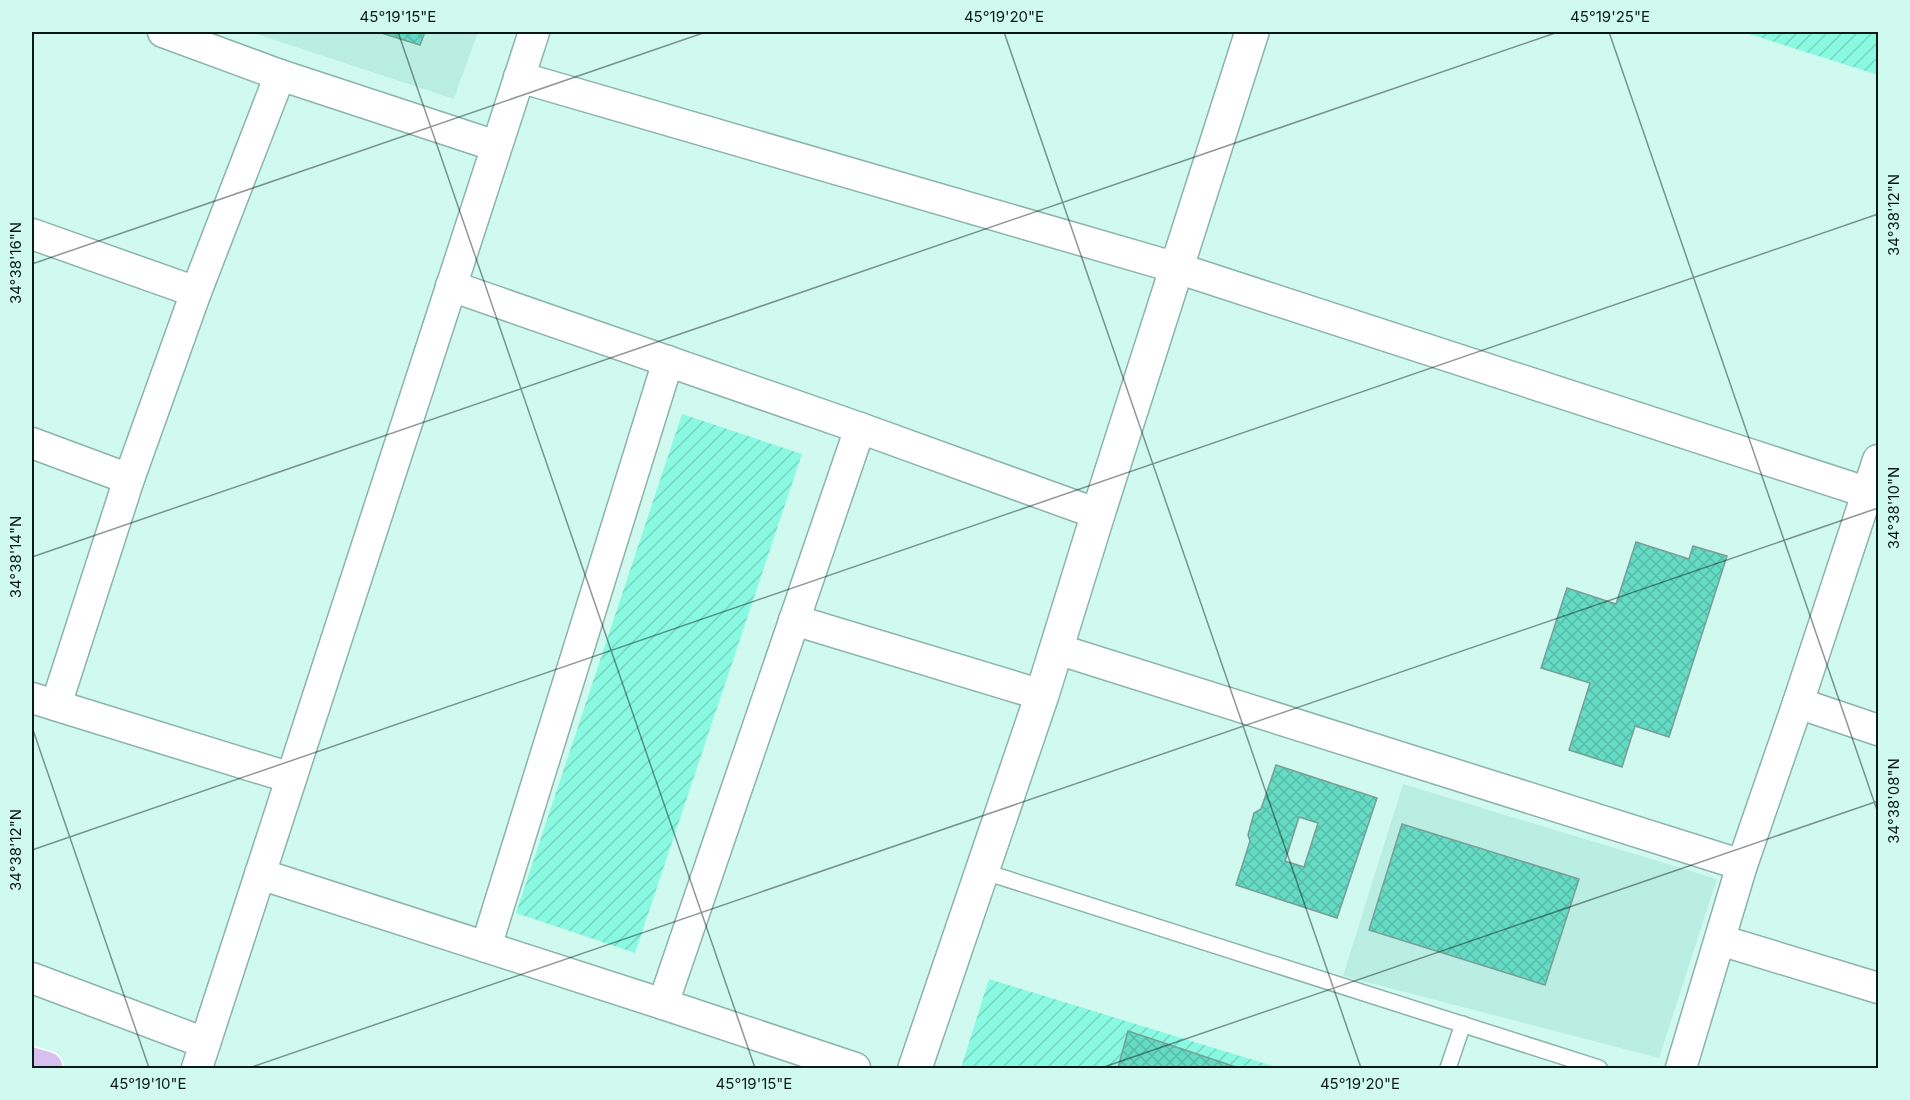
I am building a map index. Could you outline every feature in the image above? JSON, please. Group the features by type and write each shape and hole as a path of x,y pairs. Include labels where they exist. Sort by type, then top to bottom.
{"main road":[{"path":"32,1064 46,1068"}],"street":[{"path":"163,32 279,75 496,146"},
{"path":"32,978 201,1056 534,32"},
{"path":"915,1068 1057,649 1252,32"},
{"path":"279,75 44,702 291,778"},
{"path":"519,77 1177,268 1873,495"},
{"path":"32,234 196,292"},
{"path":"451,286 860,428 1098,514"},
{"path":"486,947 668,361"},
{"path":"663,1004 860,428"},
{"path":"32,443 129,479"},
{"path":"1681,1068 1742,865 1873,495 1878,460"},
{"path":"794,620 1042,695"},
{"path":"1057,649 1742,865"},
{"path":"1798,704 1878,730"},
{"path":"260,874 855,1068"},
{"path":"1720,940 1878,988"}],"lane":[{"path":"982,871 1599,1068"},
{"path":"1448,1068 1462,1024"}],"shaded area":[{"path":"250,32 478,32 454,99"},
{"path":"1403,784 1717,879 1659,1058 1343,976"}],"green space":[{"path":"1743,32 1878,32 1878,75"},
{"path":"682,414 802,454 635,953 516,913"},
{"path":"989,979 1279,1068 961,1068"}],"building":[{"path":"378,32 425,32 420,45"},
{"path":"1636,542 1689,559 1693,546 1727,556 1669,737 1635,726 1622,767 1569,750 1590,683 1541,668 1567,588 1616,604"},
{"path":"1276,765 1377,798 1337,918 1236,885 1250,841 1248,835 1254,813 1261,809","holes":["1299,817 1318,823 1304,867 1285,861"]},
{"path":"1402,824 1579,879 1545,985 1369,930"},
{"path":"1128,1031 1236,1067 1236,1068 1118,1068"}]}
